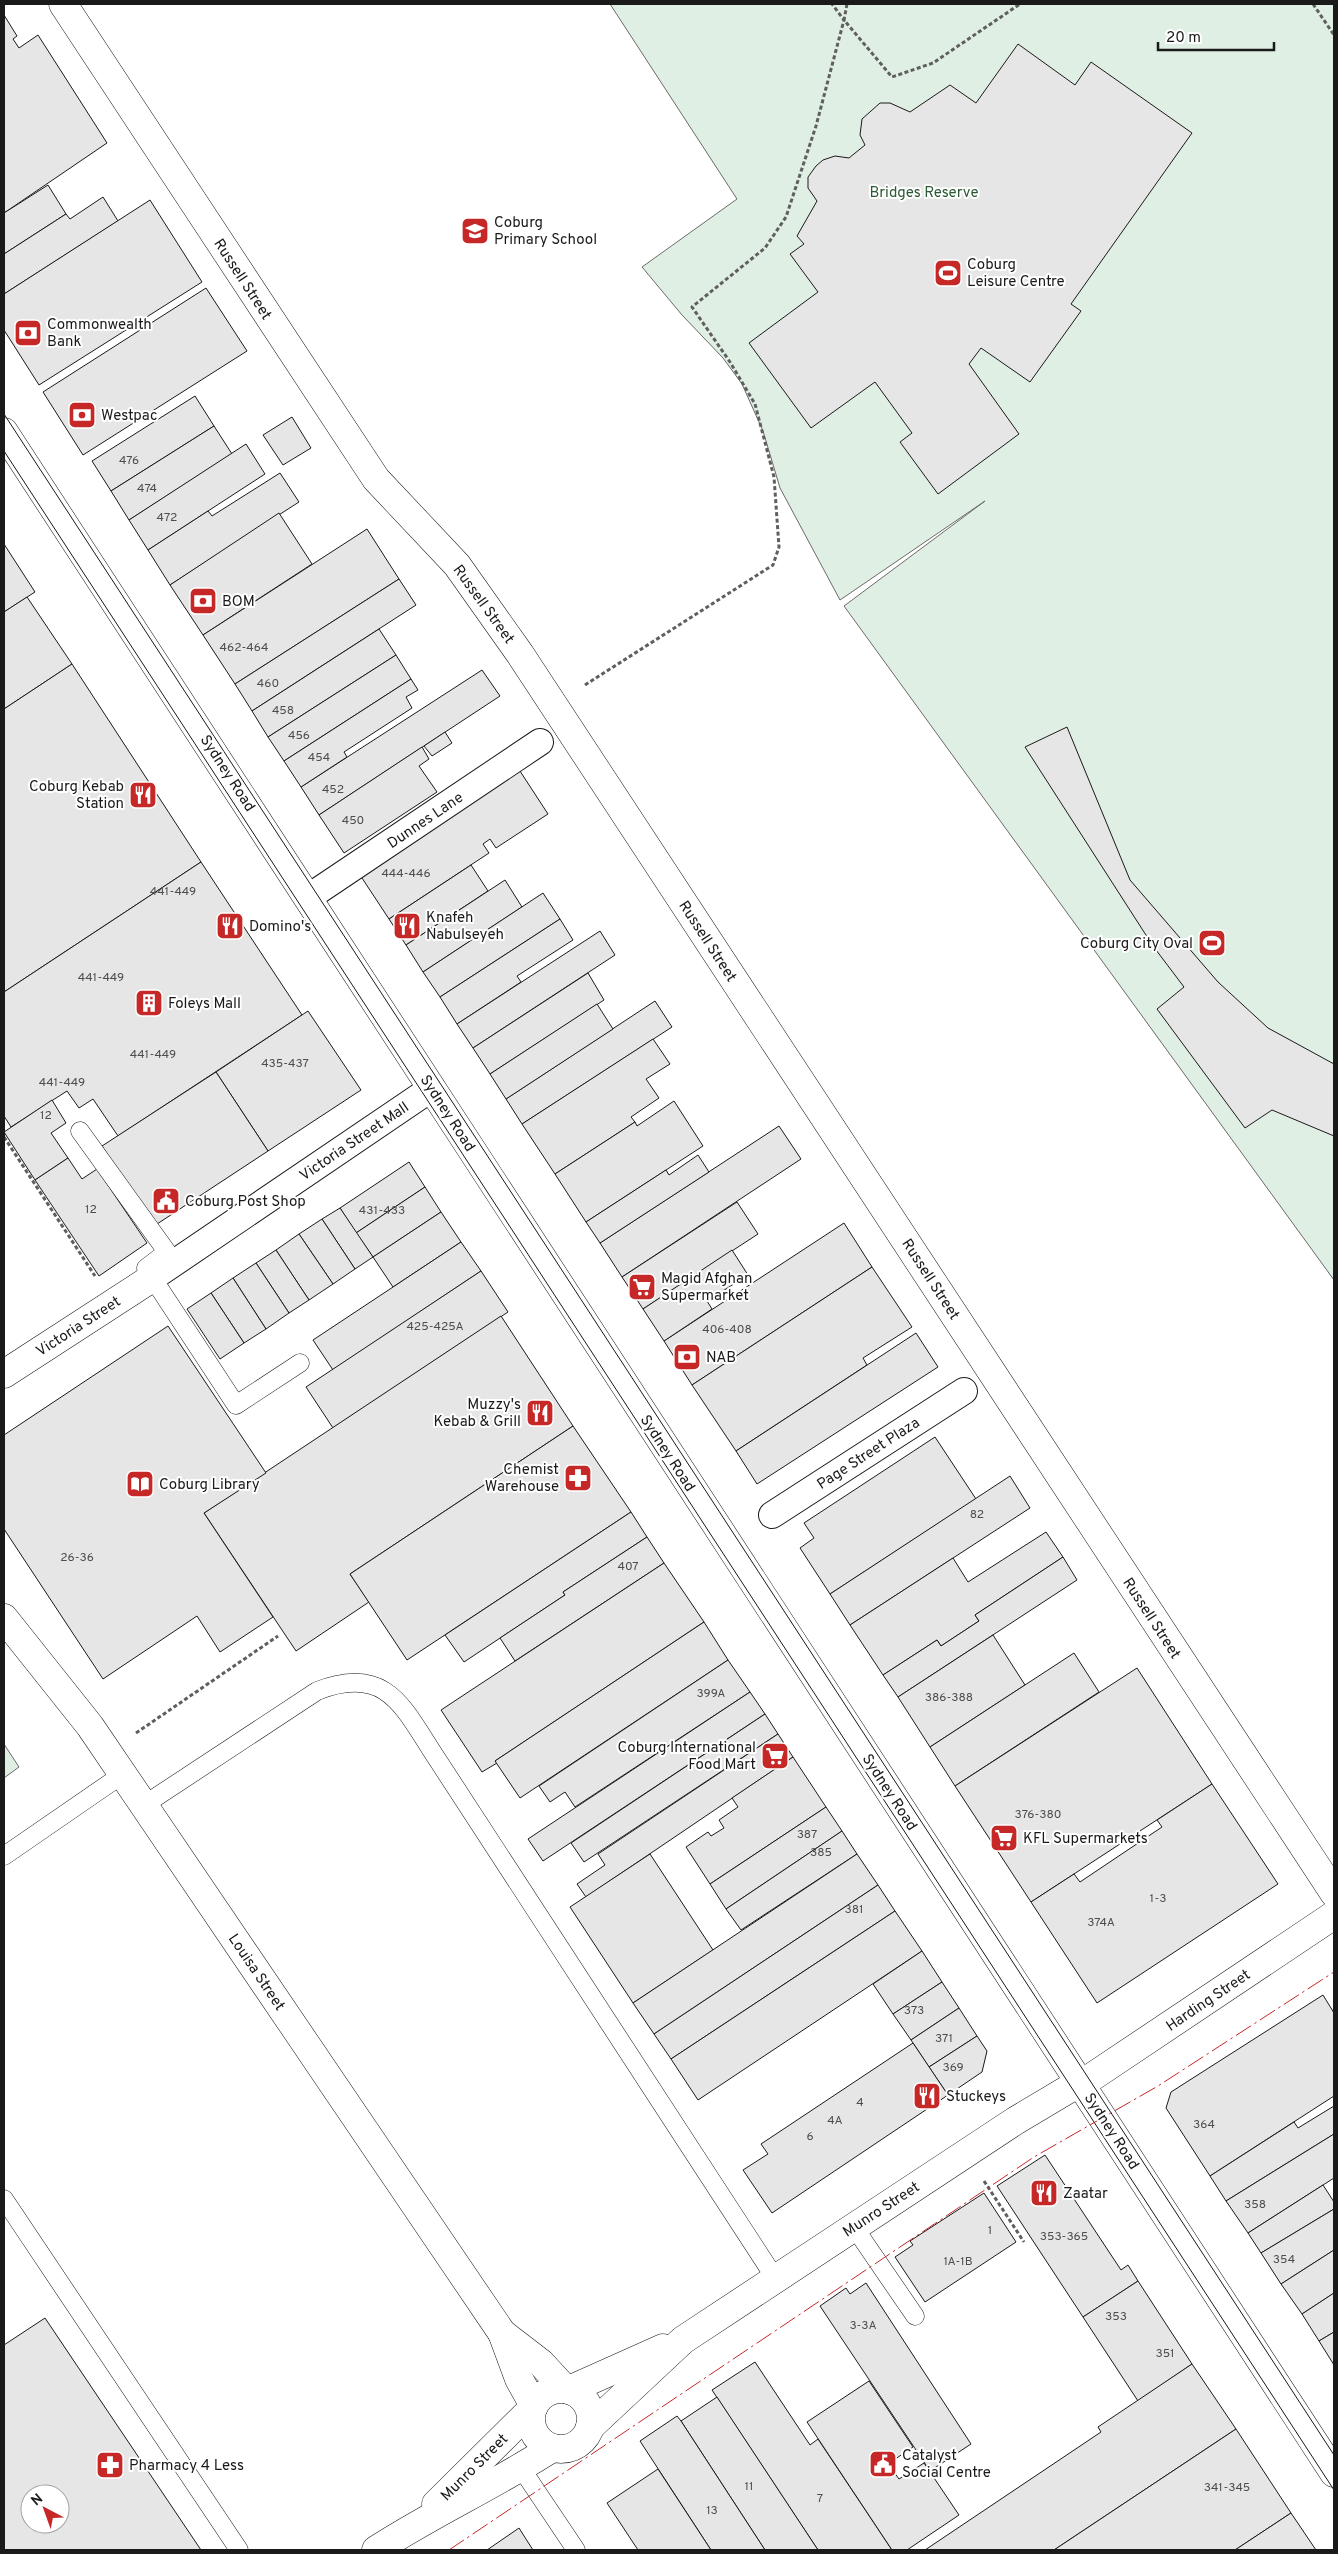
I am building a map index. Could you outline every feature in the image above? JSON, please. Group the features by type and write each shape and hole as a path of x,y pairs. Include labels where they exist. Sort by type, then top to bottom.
{"main road":[{"name":"Russell Street","path":"63,4 376,479 457,565 520,654 1334,1893"},
{"name":"Sydney Road","path":"6,442 309,897 1334,2473"},
{"name":"Victoria Street","path":"4,1374 152,1278"},
{"name":"Louisa Street","path":"4,1618 56,1681 116,1763 502,2333 519,2379 533,2407"},
{"name":"Harding Street","path":"1081,2084 1334,1915"},
{"name":"Munro Street","path":"590,2427 683,2340 1029,2112 1081,2084"},
{"name":"Louisa Street","path":"502,2333 541,2363 567,2390"},
{"name":"Munro Street","path":"567,2390 683,2340"},
{"path":"567,2390 585,2400 592,2417 590,2427 580,2443 571,2448 552,2448 543,2444 532,2428 533,2407 543,2394 567,2390"},
{"name":"Munro Street","path":"415,2524 533,2407"},
{"name":"Munro Street","path":"376,2550 415,2524 522,2468 552,2448"}],"street":[{"name":"Dunnes Lane","path":"309,897 540,742"},
{"name":"Victoria Street Mall","path":"152,1278 432,1088"},
{"name":"Page Street Plaza","path":"772,1515 964,1391"}],"lane":[{"path":"80,1131 166,1252 146,1268 236,1405 300,1363"},
{"path":"144,1805 317,1691 336,1683 354,1681 386,1690 402,1707 439,1762 775,2278"},
{"path":"4,1856 116,1763"},
{"path":"4,2199 239,2550"},
{"path":"854,2227 915,2316"},
{"path":"522,2468 576,2550"}],"path":[{"path":"832,4 892,77 933,63 1020,4"},
{"path":"585,686 773,565 779,546 774,477 755,404 730,362 692,308 764,248 786,217 816,126 847,4"},
{"path":"1313,4 1334,35"},
{"path":"4,1137 95,1276"},
{"path":"116,1763 278,1636"},
{"path":"965,2154 1024,2242"}],"green space":[{"name":"Bridges Reserve","path":"610,4 1334,4 1334,1280 844,606 985,501 840,600 780,488 763,431 742,384 723,358 682,315 642,267 737,199"},
{"path":"4,1744 19,1767 4,1778"}],"building":[{"path":"4,15 17,36 13,39 19,48 38,35 107,143 4,213"},
{"name":"Coburg Leisure Centre","path":"1018,44 1075,85 1091,62 1192,133 1071,304 1081,311 1030,382 981,348 969,364 1019,434 938,494 900,442 912,433 875,382 811,428 749,343 818,292 790,254 804,244 797,236 817,201 808,188 808,177 816,166 823,160 835,156 849,158 865,145 860,135 862,119 880,103 890,103 910,112 950,85 976,103"},
{"path":"48,185 66,214 4,254 4,213"},
{"path":"103,197 118,221 4,294 4,254 66,214 70,219"},
{"path":"150,200 202,282 39,385 4,330 4,294"},
{"path":"206,288 247,351 83,455 43,392"},
{"path":"195,396 214,426 111,491 92,461"},
{"path":"292,417 311,448 283,465 263,435"},
{"path":"214,426 232,454 129,520 111,491"},
{"path":"246,444 265,474 148,550 129,520"},
{"path":"280,473 299,502 170,585 148,550 208,511 212,516"},
{"path":"279,513 312,564 203,635 170,585"},
{"path":"367,529 399,579 235,684 203,635"},
{"path":"4,544 35,592 4,612"},
{"path":"399,579 416,605 252,711 235,684"},
{"path":"27,597 72,664 4,709 4,612"},
{"path":"379,629 396,655 268,737 252,711"},
{"path":"396,655 411,679 284,761 268,737"},
{"path":"72,664 201,862 4,992 4,709"},
{"path":"482,670 500,696 319,815 301,787"},
{"path":"411,679 418,690 406,697 412,708 344,752 347,757 301,787 284,761"},
{"path":"1067,727 1130,880 1218,982 1268,1028 1334,1064 1334,1136 1272,1110 1245,1128 1157,1009 1184,987 1153,946 1025,747"},
{"path":"445,732 452,743 432,756 424,746"},
{"path":"422,747 429,759 419,766 437,792 344,853 319,815"},
{"path":"518,768 548,814 496,848 490,839 483,844 489,853 389,919 358,872"},
{"name":"Foleys Mall","path":"201,862 302,1015 118,1136 93,1099 79,1108 67,1091 11,1127 4,1116 4,992"},
{"path":"471,865 488,891 406,945 389,919"},
{"path":"505,880 522,907 423,972 406,945"},
{"path":"543,893 560,919 440,997 423,972"},
{"path":"560,919 573,940 517,976 521,982 457,1024 440,997"},
{"path":"600,931 615,955 473,1048 457,1024"},
{"path":"588,973 604,1000 490,1074 473,1048"},
{"path":"655,1001 672,1027 522,1124 506,1099"},
{"path":"597,1004 613,1029 506,1099 490,1074"},
{"path":"308,1011 361,1090 268,1151 216,1072"},
{"path":"653,1039 670,1064 646,1079 659,1098 631,1117 635,1122 555,1174 522,1124"},
{"path":"216,1072 268,1151 154,1226 102,1146"},
{"path":"52,1100 66,1123 51,1133 68,1158 35,1180 4,1132"},
{"path":"674,1101 703,1146 586,1222 555,1174 635,1122 637,1126"},
{"path":"779,1126 801,1159 622,1277 600,1243"},
{"path":"698,1155 709,1172 600,1243 586,1222 666,1170 669,1175"},
{"path":"68,1158 82,1179 97,1169 147,1243 99,1276 35,1180"},
{"path":"409,1162 425,1187 356,1233 340,1208"},
{"path":"425,1187 441,1212 373,1257 356,1233"},
{"path":"737,1202 758,1234 643,1309 622,1277"},
{"path":"340,1208 373,1257 355,1269 322,1219"},
{"path":"441,1212 461,1242 393,1287 373,1257"},
{"path":"322,1219 355,1269 333,1284 299,1234"},
{"path":"844,1223 872,1267 692,1385 664,1341"},
{"path":"299,1234 333,1284 309,1300 276,1250"},
{"path":"461,1242 481,1271 333,1370 313,1340"},
{"path":"276,1250 309,1300 289,1313 256,1263"},
{"path":"732,1250 748,1275 707,1301 712,1309 664,1341 643,1309"},
{"path":"256,1263 289,1313 266,1329 233,1278"},
{"path":"872,1267 912,1327 863,1358 867,1365 736,1451 692,1385"},
{"path":"481,1271 508,1312 333,1428 306,1387"},
{"path":"233,1278 266,1329 244,1343 211,1293"},
{"path":"211,1293 244,1343 220,1359 187,1309"},
{"path":"501,1316 573,1426 350,1574 369,1602 296,1651 204,1513"},
{"name":"Coburg Library","path":"168,1326 266,1473 204,1513 273,1617 220,1652 197,1616 103,1679 4,1529 4,1435"},
{"path":"916,1333 938,1367 757,1484 736,1451"},
{"path":"573,1426 631,1512 407,1660 350,1574"},
{"path":"935,1437 976,1499 830,1594 800,1548 814,1538 804,1523"},
{"path":"1010,1476 1030,1508 850,1625 830,1594"},
{"path":"631,1512 647,1537 563,1592 565,1595 464,1662 445,1635"},
{"path":"1046,1532 1063,1557 975,1615 979,1621 941,1646 937,1640 883,1675 850,1625 953,1558 968,1582"},
{"path":"647,1537 664,1563 515,1661 500,1638 565,1595 563,1592"},
{"path":"1063,1557 1077,1580 898,1697 883,1675 937,1640 941,1646 979,1621 975,1615"},
{"path":"664,1563 704,1622 495,1761 497,1763 482,1772 441,1710"},
{"path":"704,1622 728,1660 520,1798 495,1761"},
{"path":"993,1635 1025,1685 930,1747 898,1697"},
{"path":"1074,1653 1099,1692 955,1786 930,1747"},
{"path":"728,1660 750,1692 575,1807 565,1792 550,1802 539,1786"},
{"path":"1137,1668 1212,1784 1031,1902 955,1786"},
{"path":"750,1692 765,1714 543,1861 528,1839"},
{"path":"765,1714 778,1734 584,1862 571,1843"},
{"path":"778,1734 793,1757 586,1897 577,1884 605,1865 598,1854"},
{"path":"793,1757 826,1807 710,1884 686,1847 708,1832 711,1836 724,1828 719,1820 738,1807 732,1798"},
{"path":"1212,1784 1278,1884 1097,2003 1031,1902 1074,1874 1080,1882 1162,1827 1157,1820"},
{"path":"826,1807 842,1831 726,1909 710,1884"},
{"path":"842,1831 857,1854 741,1930 726,1909"},
{"path":"650,1854 713,1950 633,2003 570,1907"},
{"path":"857,1854 878,1885 654,2034 633,2003"},
{"path":"878,1885 895,1911 671,2059 654,2034"},
{"path":"895,1911 922,1951 698,2100 671,2059"},
{"path":"922,1951 942,1982 893,2014 873,1984"},
{"path":"942,1982 959,2008 911,2040 893,2014"},
{"path":"1323,1995 1334,2013 1334,2096 1210,2176 1166,2108 1171,2092"},
{"path":"959,2008 977,2036 929,2067 911,2040"},
{"path":"977,2036 987,2051 982,2072 948,2095 929,2067"},
{"path":"913,2043 948,2095 772,2213 743,2170 768,2154 761,2144"},
{"path":"1334,2106 1334,2134 1226,2201 1210,2176 1294,2122 1298,2128"},
{"path":"1334,2134 1334,2178 1248,2233 1226,2201"},
{"path":"1045,2155 1121,2270 1128,2265 1138,2281 1083,2317 997,2186"},
{"path":"1323,2185 1334,2202 1334,2209 1261,2253 1248,2233"},
{"path":"984,2193 1016,2242 925,2302 895,2257 913,2245 910,2241"},
{"path":"1334,2209 1334,2250 1281,2284 1261,2253"},
{"path":"1334,2250 1334,2293 1302,2314 1281,2284"},
{"path":"1138,2281 1192,2364 1138,2401 1083,2317"},
{"path":"866,2283 971,2444 930,2471 820,2306 846,2288 850,2294"},
{"path":"1334,2293 1334,2332 1319,2341 1302,2314"},
{"path":"45,2318 201,2550 4,2550 4,2345"},
{"path":"1334,2332 1334,2365 1319,2341"},
{"path":"755,2362 810,2445 818,2439 892,2550 818,2550 712,2390"},
{"path":"1192,2364 1236,2429 1054,2550 925,2550 1101,2432 1098,2427"},
{"path":"869,2381 913,2447 888,2464 899,2479 924,2463 959,2515 907,2550 892,2550 807,2422"},
{"path":"717,2397 818,2550 765,2550 681,2421"},
{"path":"677,2416 765,2550 711,2550 640,2441"},
{"path":"1236,2429 1291,2513 1235,2550 1054,2550"},
{"path":"658,2469 711,2550 638,2550 607,2503"},
{"path":"1291,2513 1316,2550 1235,2550"},
{"path":"519,2528 533,2550 487,2550"}],"tram line":[{"path":"4,414 1334,2455"},
{"path":"4,451 1334,2490"}],"power":[{"path":"449,2550 1034,2157 1158,2086 1334,1972"}],"place":[{"name":"Coburg Primary School","path":"475,231"},
{"name":"Coburg Leisure Centre","path":"948,273"},
{"name":"Commonwealth Bank","path":"28,333"},
{"name":"Westpac","path":"82,415"},
{"name":"BOM","path":"203,601"},
{"name":"Coburg Kebab Station","path":"143,795"},
{"name":"Domino's","path":"230,926"},
{"name":"Knafeh Nabulseyeh","path":"407,926"},
{"name":"Coburg City Oval","path":"1212,943"},
{"name":"Foleys Mall","path":"149,1003"},
{"name":"Coburg Post Shop","path":"166,1201"},
{"name":"Magid Afghan Supermarket","path":"642,1287"},
{"name":"NAB","path":"687,1357"},
{"name":"Muzzy's Kebab & Grill","path":"540,1413"},
{"name":"Chemist Warehouse","path":"578,1478"},
{"name":"Coburg Library","path":"140,1484"},
{"name":"Coburg International Food Mart","path":"775,1756"},
{"name":"KFL Supermarkets","path":"1004,1838"},
{"name":"Stuckeys","path":"927,2096"},
{"name":"Zaatar","path":"1044,2193"},
{"name":"Catalyst Social Centre","path":"883,2464"},
{"name":"Pharmacy 4 Less","path":"110,2465"}]}
